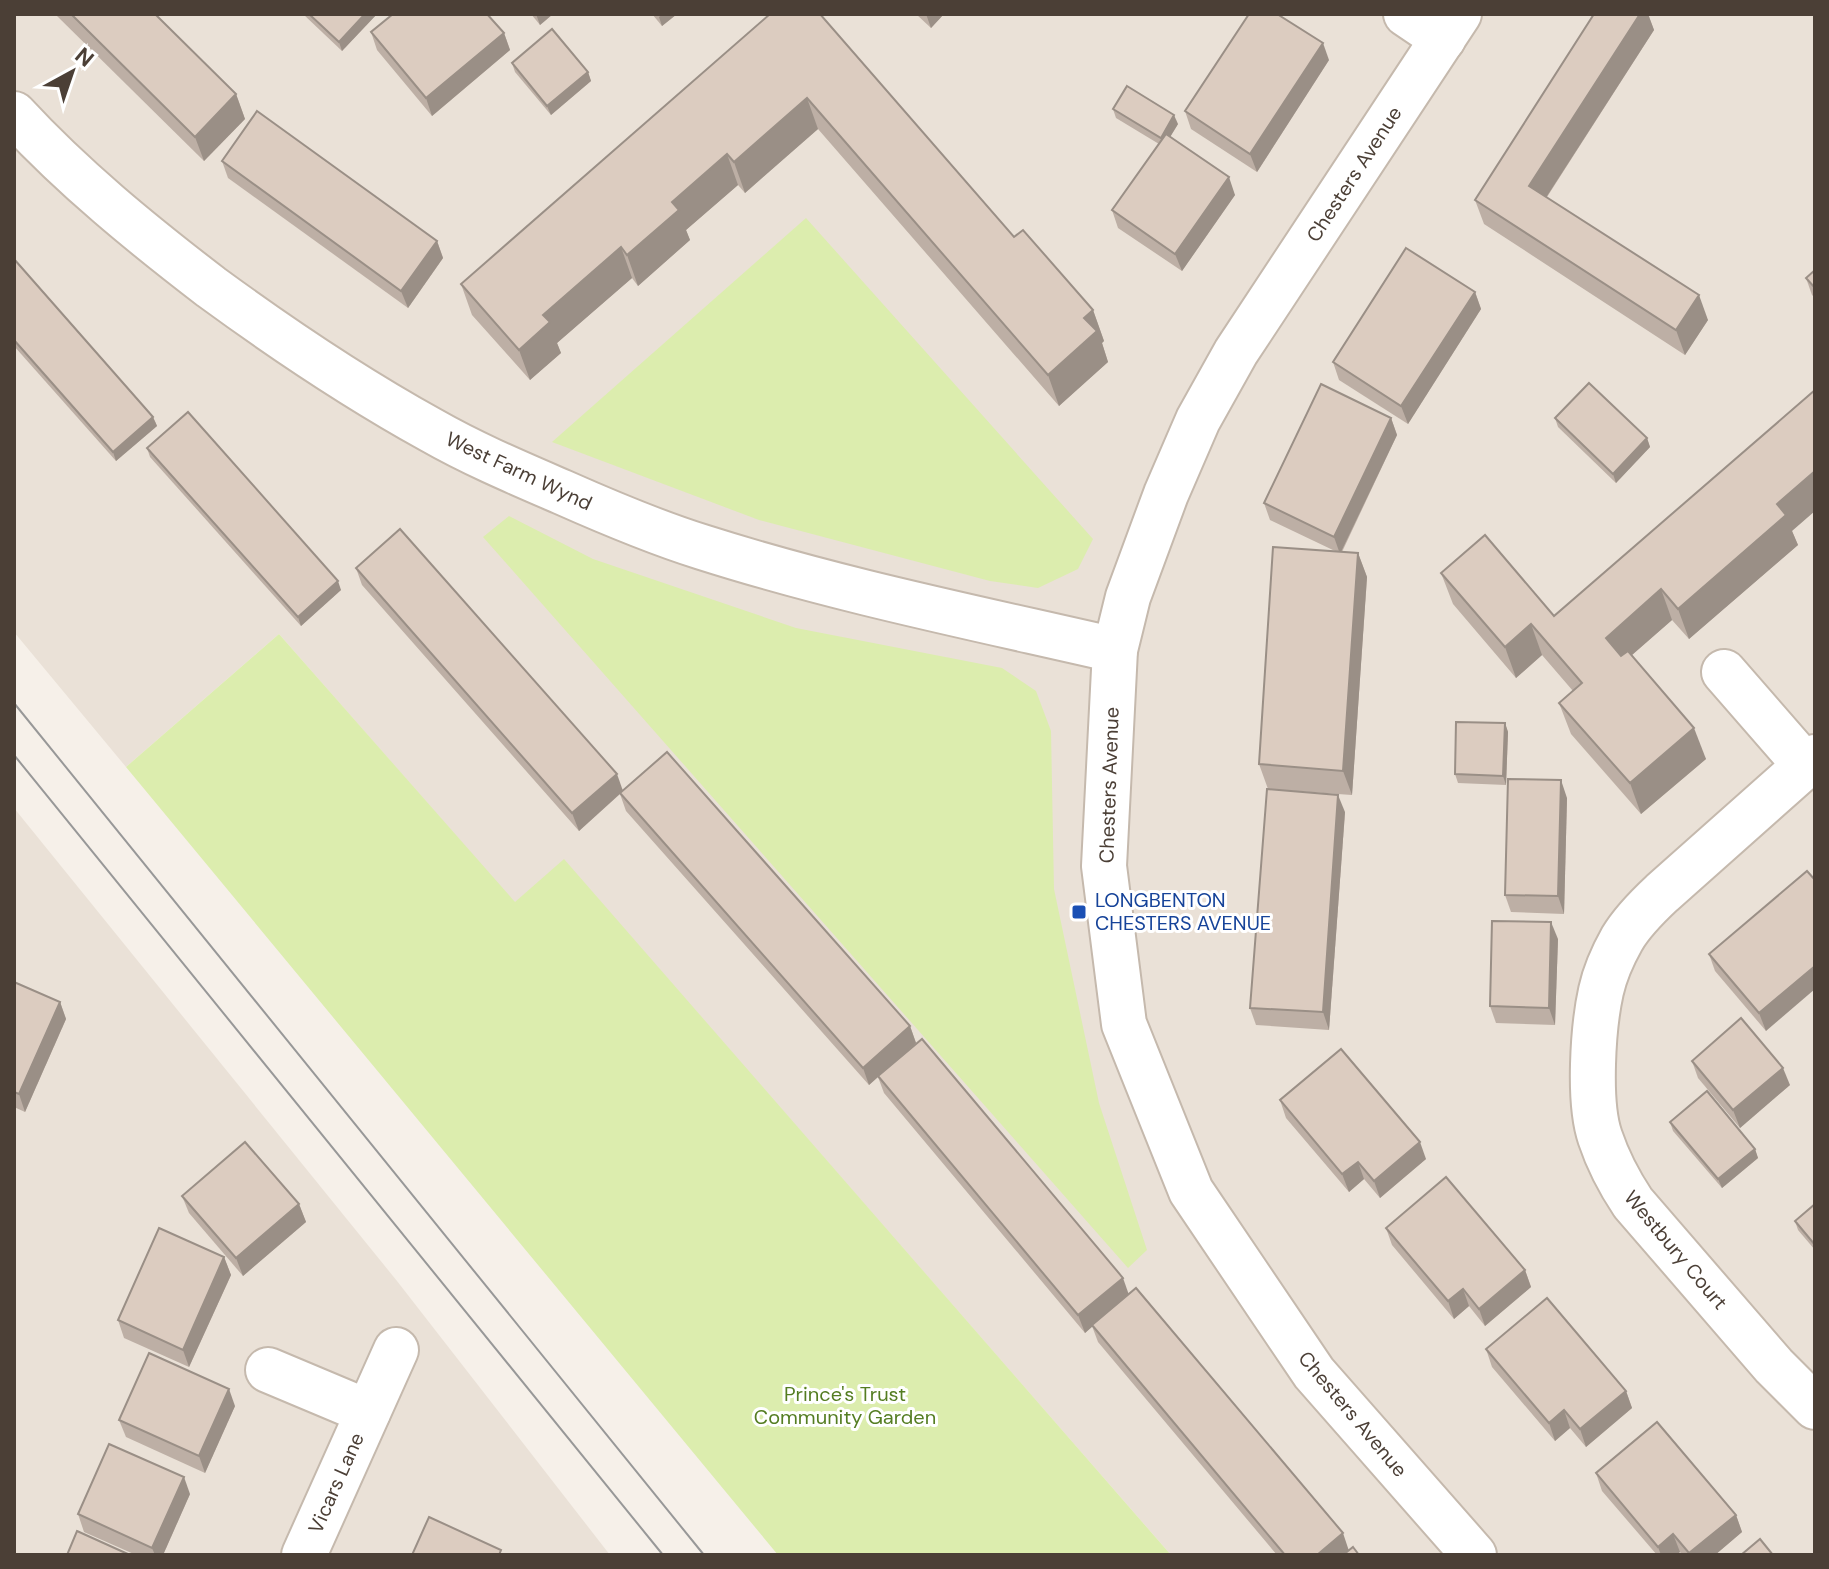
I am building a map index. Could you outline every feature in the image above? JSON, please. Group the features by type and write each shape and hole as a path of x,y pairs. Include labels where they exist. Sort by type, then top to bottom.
{"street":[{"name":"Chesters Avenue","path":"1406,14 1451,26 1236,352 1198,420 1143,554 1115,650 1104,866 1124,1024 1191,1191 1314,1373 1474,1555"},
{"name":"West Farm Wynd","path":"14,114 97,195 168,255 334,374 434,432 597,507 698,546 877,595 1115,650"},
{"name":"Westbury Court","path":"1724,672 1810,761 1662,893 1623,937 1602,989 1597,1018 1593,1096 1599,1135 1614,1173 1633,1203 1774,1366 1815,1407"},
{"name":"Vicars Lane","path":"304,1555 396,1350"},
{"name":"Vicars Lane","path":"268,1370 368,1412"}],"shaded area":[{"path":"14,14 1815,14 1815,1555 1171,1555 564,860 515,903 279,634 126,767 14,632"},
{"path":"14,808 397,1281 610,1555 14,1555"}],"green space":[{"path":"806,218 1093,539 1078,569 1038,588 990,581 759,520 552,442"},
{"path":"509,516 593,559 796,628 1002,668 1036,691 1051,731 1054,889 1099,1103 1147,1250 1128,1268 483,537"},
{"name":"Prince's Trust Community Garden","path":"279,634 515,902 564,859 1171,1555 778,1555 126,767"}],"building":[{"path":"71,14 155,14 236,94 195,137"},
{"path":"309,14 365,14 339,42"},
{"path":"393,14 487,14 504,33 426,98 371,32"},
{"path":"770,14 820,14 1014,237 1023,230 1093,310 1084,318 1097,331 1048,375 807,98 734,162 727,154 672,202 679,210 627,255 621,247 543,315 550,322 519,350 461,284"},
{"path":"1249,14 1277,14 1323,43 1250,154 1185,111"},
{"path":"1594,14 1640,14 1529,186 1699,295 1676,330 1475,200"},
{"path":"552,29 588,72 547,106 512,63"},
{"path":"1127,86 1174,115 1161,138 1113,109"},
{"path":"257,111 437,241 401,291 222,161"},
{"path":"1166,134 1229,177 1175,254 1112,210"},
{"path":"1406,248 1475,292 1401,406 1333,362"},
{"path":"14,259 153,417 113,452 14,340"},
{"path":"1815,270 1815,288 1806,278"},
{"path":"1589,383 1647,438 1613,474 1555,418"},
{"path":"1321,384 1391,418 1334,537 1264,503"},
{"path":"1815,390 1815,471 1777,504 1786,515 1678,609 1661,589 1606,638 1621,656 1628,651 1694,728 1630,783 1559,703 1582,683 1531,624 1505,647 1441,573 1485,535 1554,616"},
{"path":"188,412 338,581 298,617 147,448"},
{"path":"400,529 617,774 572,813 356,568"},
{"path":"1273,547 1358,553 1343,771 1259,764"},
{"path":"1456,722 1505,723 1503,776 1455,774"},
{"path":"667,752 910,1026 863,1068 620,793"},
{"path":"1508,779 1561,780 1558,896 1505,895"},
{"path":"1267,789 1338,795 1323,1012 1250,1008"},
{"path":"1807,871 1815,880 1815,966 1759,1013 1709,954"},
{"path":"1492,921 1551,922 1549,1008 1490,1006"},
{"path":"14,982 60,1002 19,1094 14,1092"},
{"path":"1741,1018 1783,1068 1733,1110 1692,1061"},
{"path":"922,1039 1123,1278 1078,1315 878,1076"},
{"path":"1341,1049 1420,1142 1374,1181 1358,1162 1342,1174 1280,1100"},
{"path":"1707,1091 1755,1149 1718,1179 1670,1122"},
{"path":"245,1142 299,1204 236,1258 182,1196"},
{"path":"1446,1177 1525,1270 1479,1309 1463,1289 1448,1301 1386,1228"},
{"path":"1815,1204 1815,1245 1795,1221"},
{"path":"159,1228 224,1257 183,1350 118,1320"},
{"path":"1136,1288 1343,1533 1317,1555 1285,1555 1092,1325"},
{"path":"1547,1298 1626,1391 1580,1429 1564,1410 1549,1423 1486,1349"},
{"path":"149,1353 229,1389 199,1456 119,1420"},
{"path":"1657,1422 1736,1515 1689,1553 1673,1534 1658,1547 1596,1473"},
{"path":"109,1444 184,1477 152,1548 78,1514"},
{"path":"429,1517 501,1550 499,1555 412,1555"},
{"path":"77,1531 130,1555 67,1555"},
{"path":"1760,1539 1773,1555 1741,1555"},
{"path":"1353,1547 1359,1555 1343,1555"}],"tram line":[{"path":"14,703 704,1555"},
{"path":"14,755 663,1555"}],"place":[{"name":"LONGBENTON CHESTERS AVENUE","path":"1079,912"}]}
